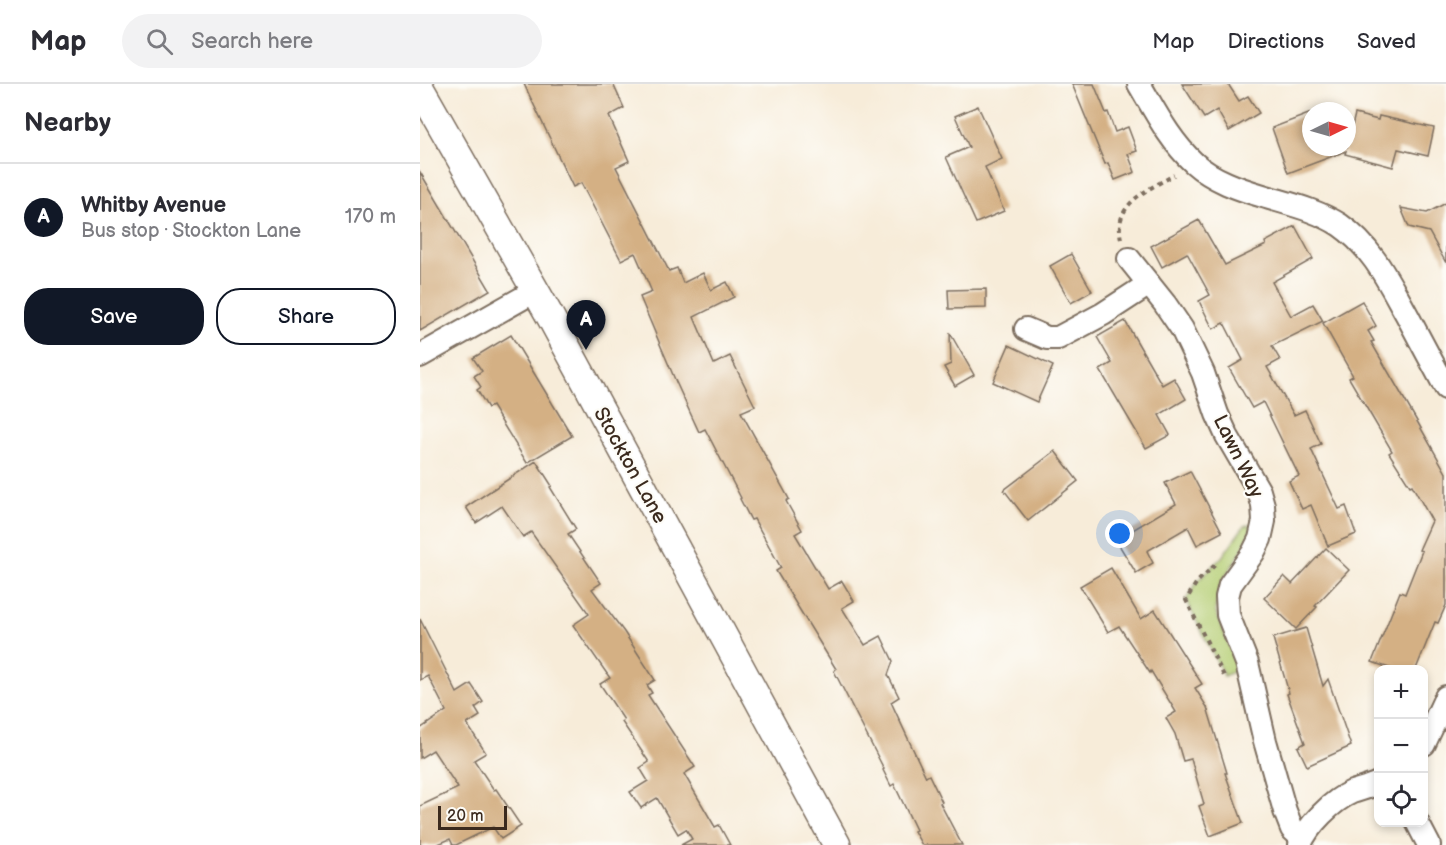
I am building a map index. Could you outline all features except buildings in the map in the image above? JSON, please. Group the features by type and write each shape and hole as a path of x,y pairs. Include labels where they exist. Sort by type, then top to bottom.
{"street":[{"path":"1139,84 1176,144 1194,163 1232,186 1321,215 1358,240 1379,264 1446,388"},
{"name":"Stockton Lane","path":"420,88 695,581 837,845"},
{"name":"Lawn Way","path":"1129,259 1182,329 1203,373 1227,436 1259,491 1264,521 1260,538 1253,553 1230,585 1227,597 1228,615 1247,663 1265,741 1285,811 1292,829 1301,841"},
{"path":"1026,329 1047,338 1058,338 1103,314 1149,284"},
{"path":"420,356 535,291"},
{"path":"1428,735 1446,697"},
{"path":"1301,841 1332,804 1351,793 1374,784"},
{"path":"1420,827 1429,845"}],"path":[{"path":"1129,259 1122,245 1118,228 1124,211 1136,197 1194,163"}],"green space":[{"path":"1253,524 1243,549 1220,585 1215,610 1238,669 1224,676 1186,600 1197,582 1222,557 1244,526"}],"place":[{"name":"Whitby Avenue","path":"586,350"}]}
